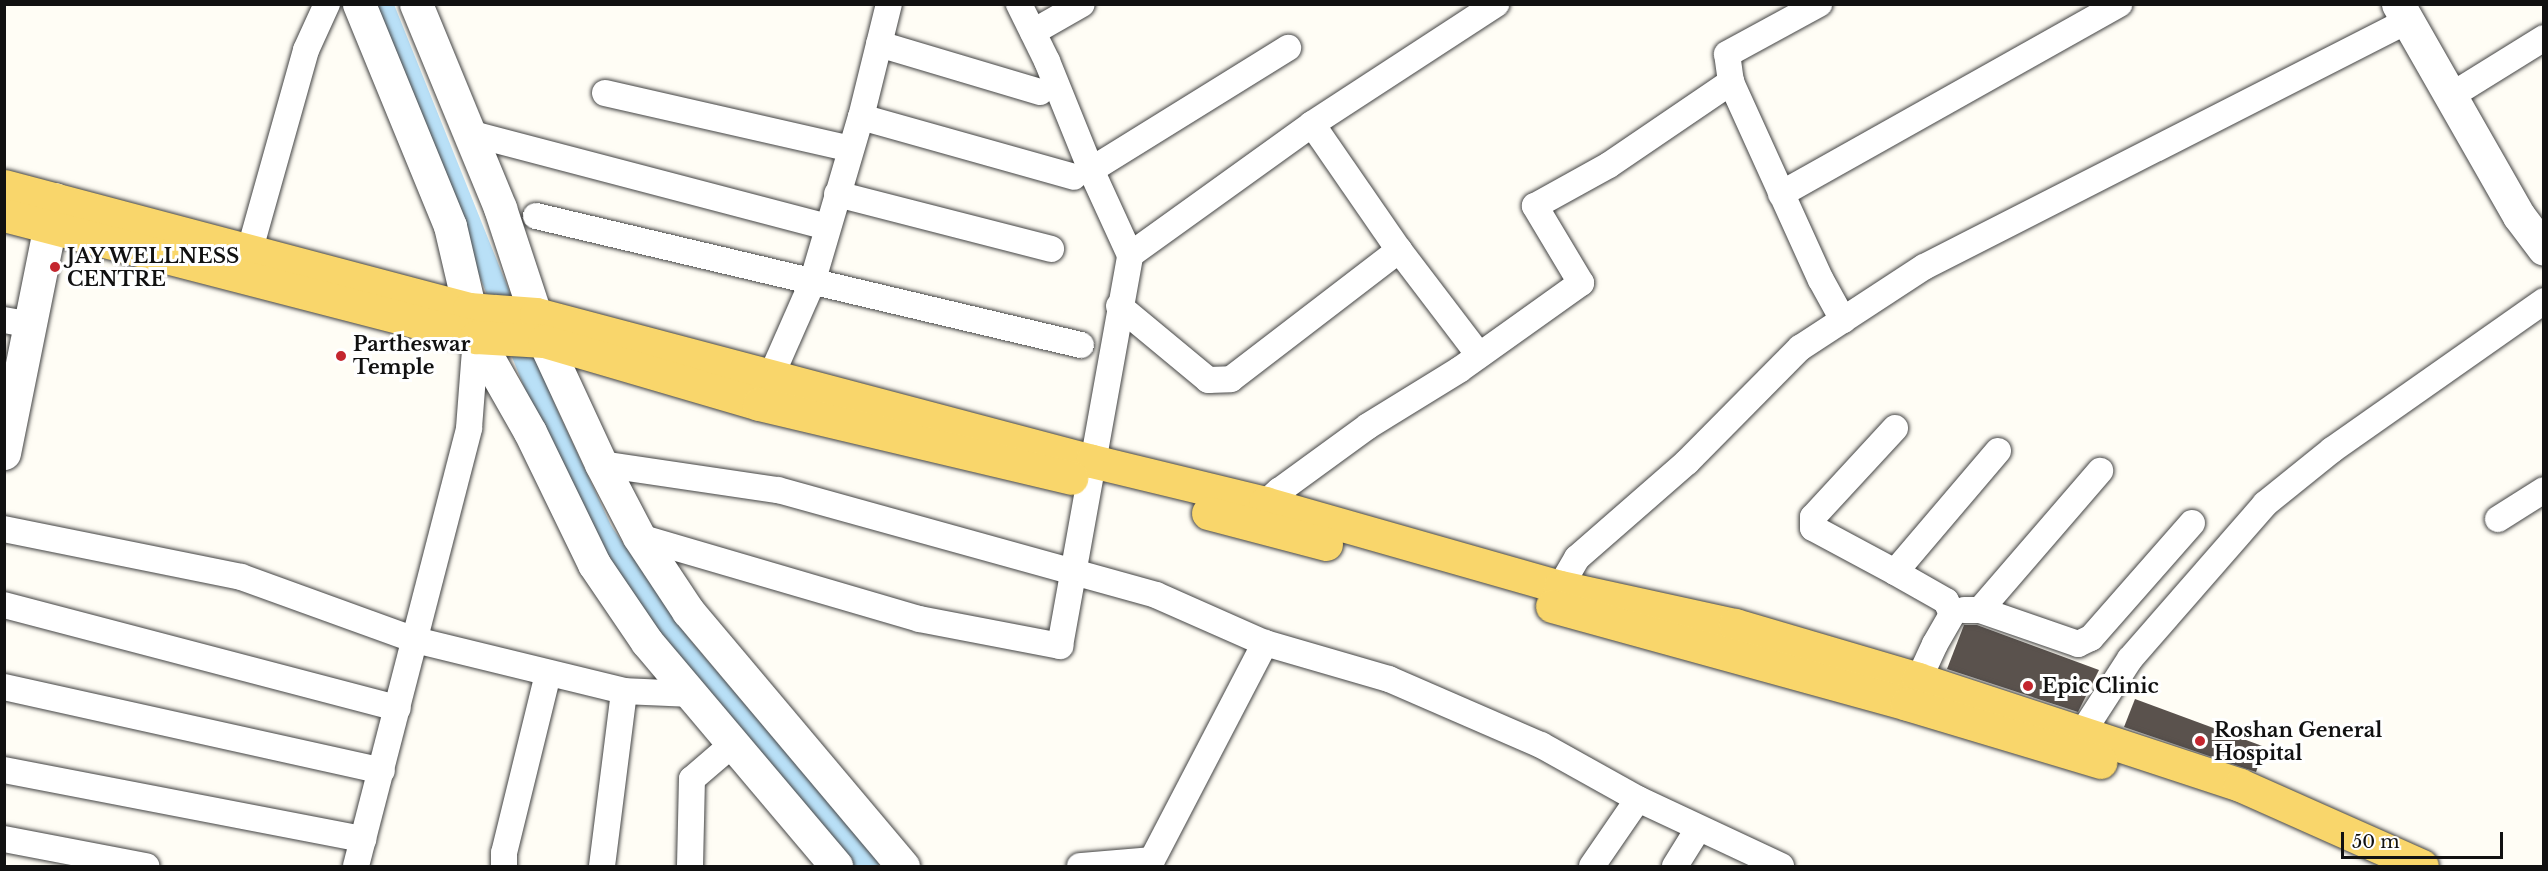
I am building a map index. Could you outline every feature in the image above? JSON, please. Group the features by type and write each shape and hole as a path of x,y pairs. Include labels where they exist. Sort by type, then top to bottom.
{"main road":[{"path":"4,186 52,213 483,324 540,327 765,389 1255,513 1913,692 2076,742 2240,785 2422,867"},
{"path":"4,215 52,213"},
{"path":"2076,742 2373,867"}],"street":[{"path":"247,263 306,50 327,4"},
{"path":"359,4 450,226 483,324 530,432 594,564 647,642 836,867"},
{"path":"416,4 500,208 540,327 601,464 639,537 688,611 903,867"},
{"path":"1019,4 1033,32 1082,173 1130,255"},
{"path":"1033,32 1082,4"},
{"path":"639,537 919,619 1060,646 1119,306 1130,255 1312,124 1496,4"},
{"path":"1819,4 1727,54 1731,82 1781,194 1843,320"},
{"path":"1781,194 2119,4"},
{"path":"765,389 812,283 861,117 879,44 882,6"},
{"path":"1555,596 1577,558 1687,462 1800,348 1924,267 2403,13 2519,216 2544,249"},
{"path":"2449,97 2544,38"},
{"path":"879,44 1040,92"},
{"path":"861,117 1082,173 1288,48"},
{"path":"1255,513 1279,491 1368,426 1479,355 1581,283 1535,206 1609,165 1731,82"},
{"path":"604,93 851,149"},
{"path":"1312,124 1400,250 1479,355"},
{"path":"469,133 828,227"},
{"path":"837,194 1051,249"},
{"path":"6,439 18,323 52,213"},
{"path":"536,216 1081,345"},
{"path":"1119,306 1208,380 1231,379 1400,250"},
{"path":"2076,742 2130,659 2265,504 2332,450 2544,301"},
{"path":"356,867 469,428 483,324"},
{"path":"1895,428 1813,517 1813,528 1946,601 1952,614"},
{"path":"1895,572 1998,451"},
{"path":"601,464 778,490 1156,595 1265,643 1389,679 1541,746 1638,800 1698,829 1748,860 1781,867"},
{"path":"1980,610 2100,471"},
{"path":"2498,519 2544,490"},
{"path":"1913,692 1952,614 1964,610 1980,610 2078,644 2091,638 2192,524"},
{"path":"4,529 241,577 416,640 548,674 624,691 691,694"},
{"path":"4,605 398,708"},
{"path":"1080,867 1152,860 1265,643"},
{"path":"504,867 504,854 548,674"},
{"path":"4,687 382,771"},
{"path":"602,867 624,691"},
{"path":"690,867 692,779 734,743"},
{"path":"4,770 363,839"},
{"path":"1592,867 1638,800"},
{"path":"1675,867 1698,829"},
{"path":"4,839 146,867"}],"building":[{"path":"1964,625 1977,625 2099,670 2078,712 1947,669"},
{"path":"2135,699 2265,747 2256,772 2124,727"}],"waterway":[{"path":"382,4 546,412 602,532 680,645 868,866"}],"place":[{"name":"JAY WELLNESS CENTRE","path":"55,267"},
{"name":"Partheswar Temple","path":"341,356"},
{"name":"Epic Clinic","path":"2028,686"},
{"name":"Roshan General Hospital","path":"2200,741"}]}
